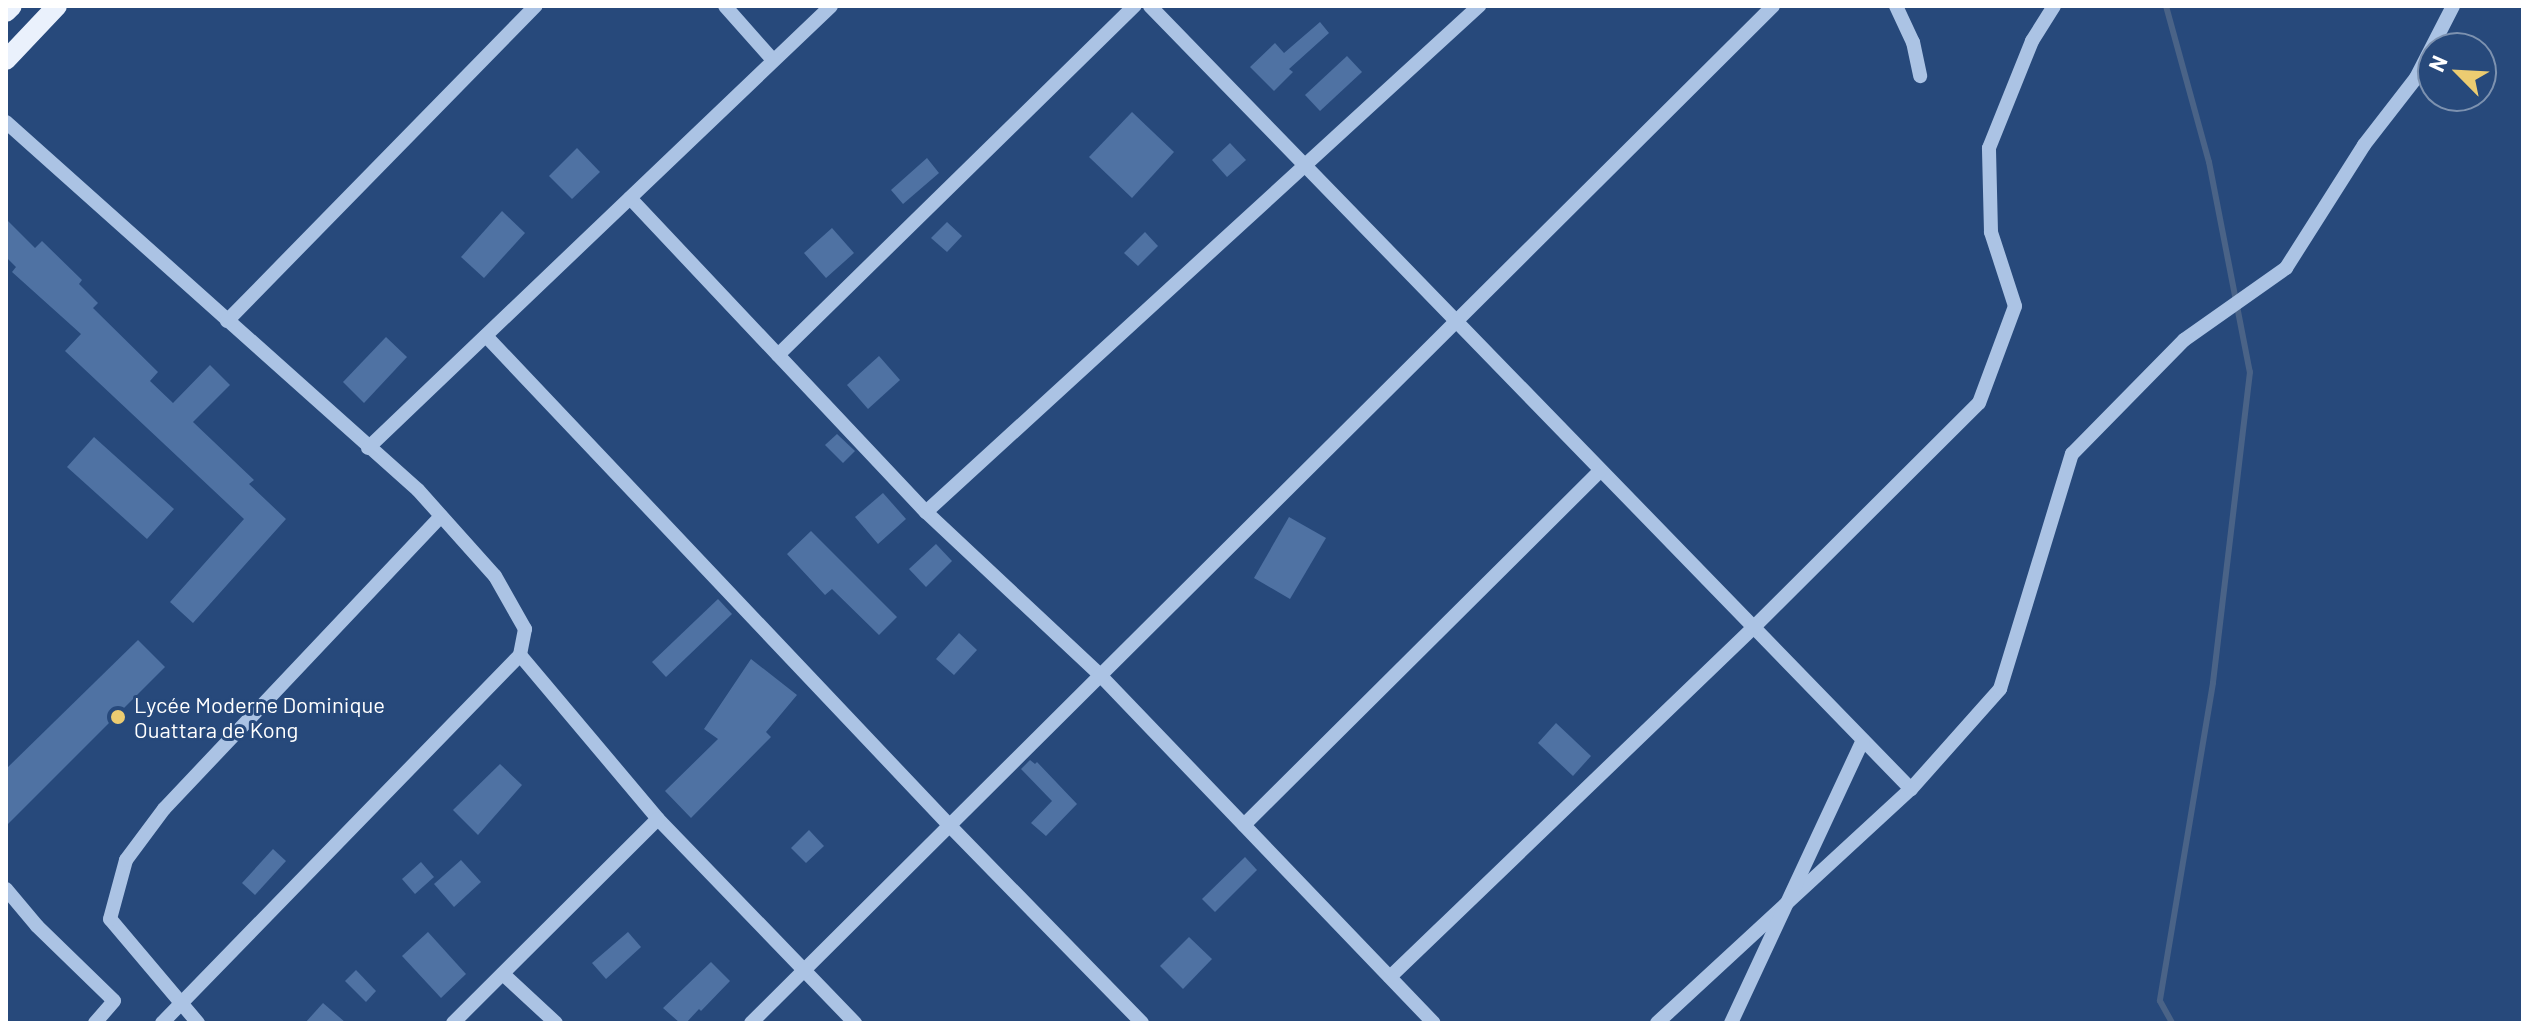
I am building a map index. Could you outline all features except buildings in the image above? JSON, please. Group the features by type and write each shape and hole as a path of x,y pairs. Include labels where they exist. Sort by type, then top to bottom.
{"main road":[{"path":"6,12 12,6"},
{"path":"6,60 57,6"}],"street":[{"path":"227,321 535,6"},
{"path":"725,6 773,60"},
{"path":"368,448 831,6"},
{"path":"778,355 1134,6"},
{"path":"1150,6 1911,789"},
{"path":"751,1023 1773,6"},
{"path":"1896,6 1913,42 1920,76"},
{"path":"1390,977 1754,627 1979,403 2015,306 1991,232 1989,148 2032,41 2054,6"},
{"path":"1657,1023 1911,789 2000,689 2072,454 2184,340 2286,268 2364,145 2416,78 2453,6"},
{"path":"926,512 1471,9"},
{"path":"6,122 418,490 495,576 525,629 520,655 162,1023"},
{"path":"630,198 926,512 1100,675 1434,1023"},
{"path":"486,336 950,826 1142,1023"},
{"path":"1244,825 1601,470"},
{"path":"198,1023 110,919 126,860 164,809 441,516"},
{"path":"520,655 658,819 855,1023"},
{"path":"1731,1023 1863,740"},
{"path":"453,1023 658,819"},
{"path":"6,889 37,926 114,1001 95,1023"},
{"path":"503,974 556,1023"}],"waterway":[{"path":"2166,6 2209,162 2250,372 2213,683 2160,1001 2172,1023"}],"place":[{"name":"Lycée Moderne Dominique Ouattara de Kong","path":"118,717"}]}
